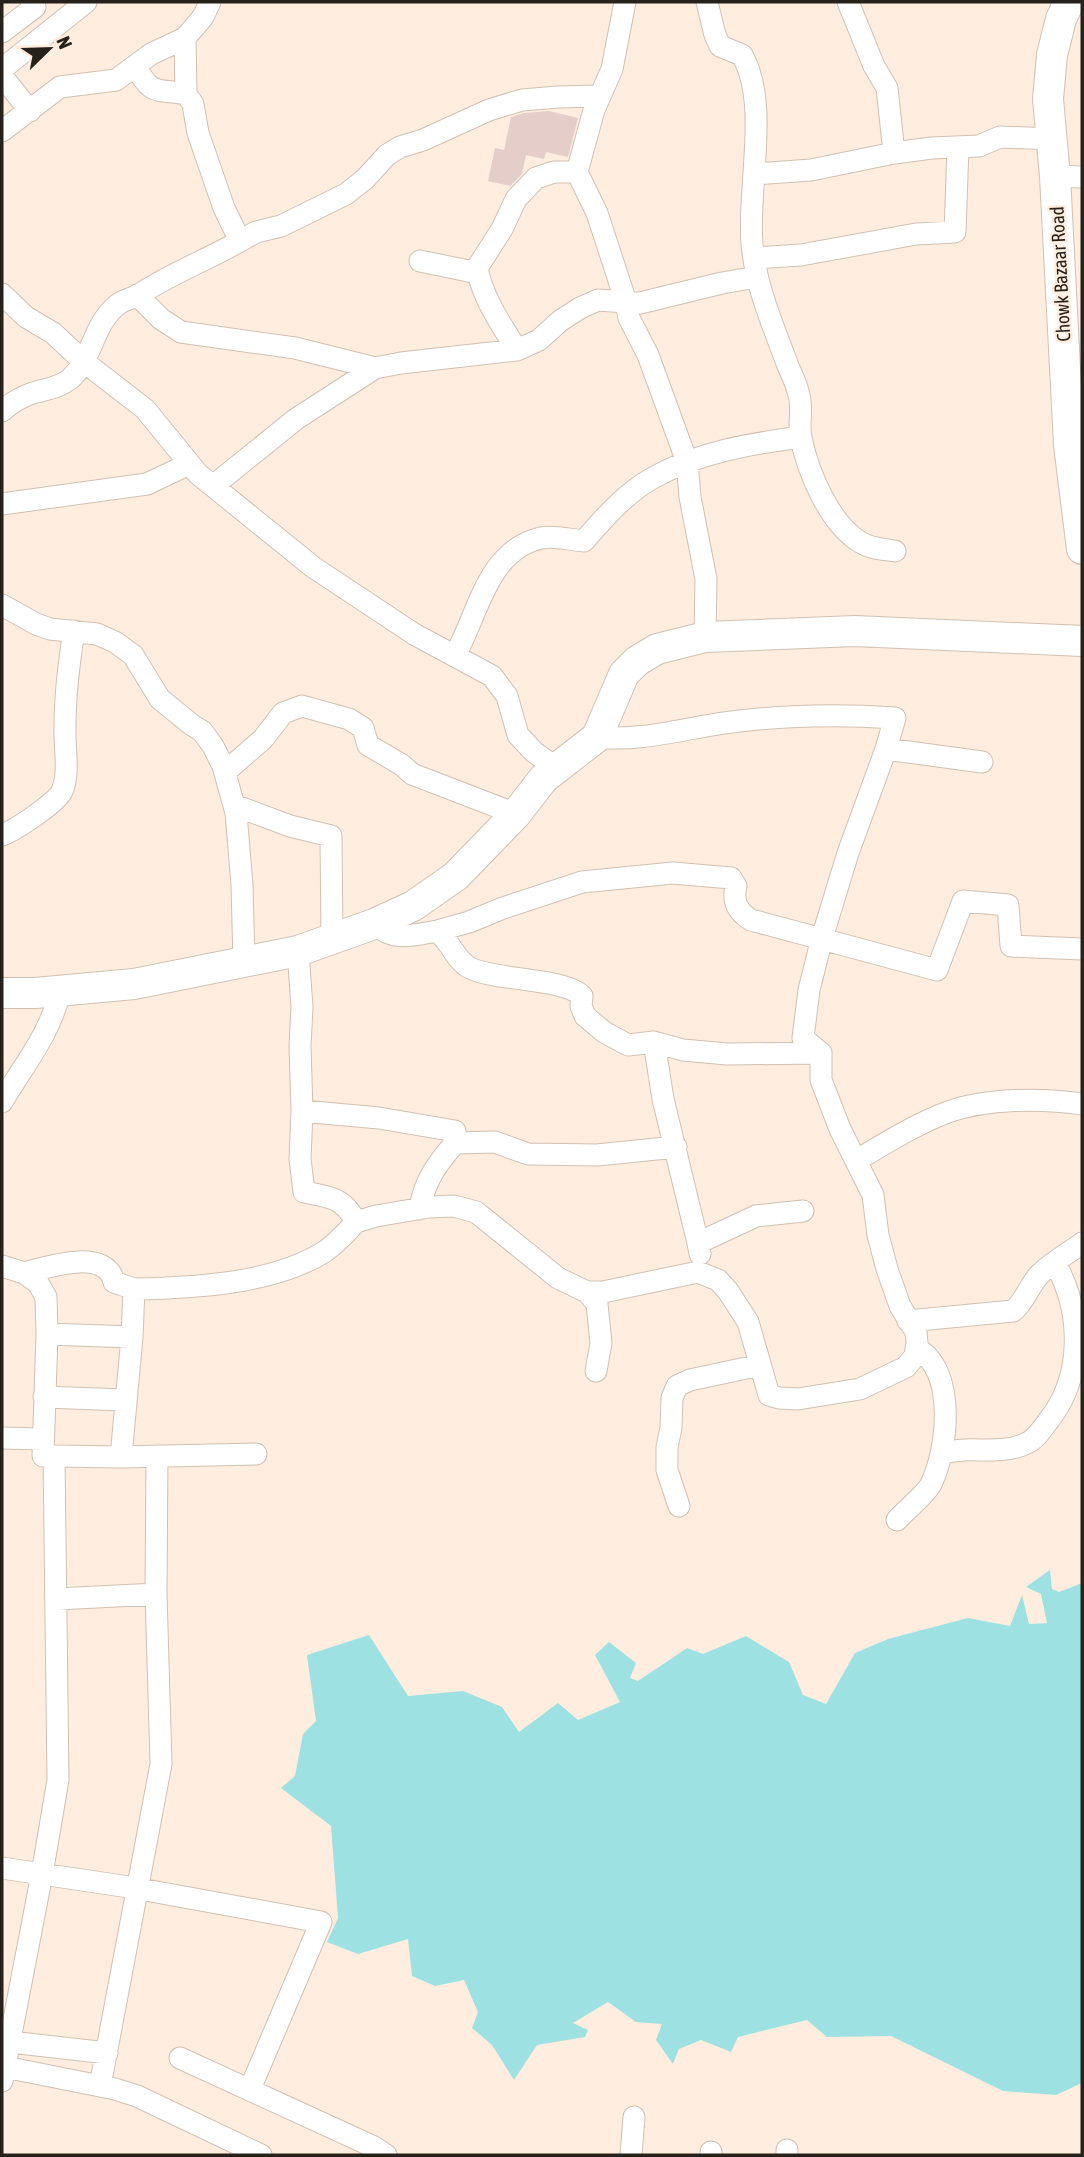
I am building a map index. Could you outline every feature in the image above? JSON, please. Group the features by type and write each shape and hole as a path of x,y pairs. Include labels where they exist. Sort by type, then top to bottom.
{"street":[{"path":"2,32 34,7 31,2"},
{"path":"2,69 86,2"},
{"path":"2,131 60,88 116,80 151,54 185,37 203,17 210,2"},
{"path":"625,2 611,69 583,147 578,172 597,213 629,318 648,355 687,461 690,496 706,579 705,637"},
{"path":"707,2 720,46 742,55 752,79 756,122 751,211 755,267 764,303 800,397 801,437 815,484 844,529 858,541 872,548 895,551"},
{"path":"850,2 874,66 887,88 894,153"},
{"name":"Chowk Bazaar Road","path":"1069,2 1061,19 1052,55 1048,99 1052,139 1068,176 1082,549"},
{"path":"185,37 186,94 192,104 198,133 224,208 240,241"},
{"path":"135,66 144,81 156,91 186,94"},
{"path":"2,76 30,111"},
{"path":"2,411 26,396 53,389 71,378 83,361 97,330 118,304 257,232 281,226 346,194 365,179 387,155 400,147 489,110 522,100 600,96"},
{"path":"754,174 811,170 894,153 979,146 1000,137 1052,139"},
{"path":"213,486 296,419 374,368 517,350 539,340 559,321 580,307 598,300 640,303 722,283 755,267 801,255 916,234 955,232 958,147"},
{"path":"517,350 495,315 477,268 502,229 516,199 531,183 554,172 578,172"},
{"path":"420,261 478,273"},
{"path":"2,294 26,317 53,334 145,409 189,464 313,566 414,634 492,676 506,696 518,736 534,752 558,769"},
{"path":"137,295 161,319 181,332 295,348 374,368"},
{"path":"455,655 492,574 516,548 542,537 584,541 621,503 649,480 687,461 720,450 801,437"},
{"path":"2,504 146,484 189,464"},
{"path":"2,605 50,629 97,634 133,654 160,699 191,725 202,730 213,746 225,772 234,805 242,885 244,962"},
{"path":"2,835 42,811 62,793 65,773 64,726 74,631"},
{"path":"2,993 134,984 298,951 374,925 413,906 456,876 516,814 544,778 597,737 624,674 637,661 657,649 705,637 856,631 1082,641"},
{"path":"225,772 263,739 283,713 302,706 349,719 363,728 368,745 412,774 516,814"},
{"path":"597,737 617,740 725,723 807,715 895,718 848,853 808,990 803,1038 821,1053"},
{"path":"886,749 982,762"},
{"path":"234,805 290,826 331,836 332,940"},
{"path":"374,925 390,935 411,936 469,922 582,882 673,873 731,878 736,886 736,904 743,914 766,925 937,970 963,901 1008,905 1011,946 1082,949"},
{"path":"437,931 446,938 466,967 485,974 577,990 582,996 581,1006 585,1016 604,1032 628,1045 654,1042 683,1051 716,1053 821,1053"},
{"path":"298,951 302,1007 300,1159 304,1192 332,1197 349,1209 356,1222"},
{"path":"2,1102 48,1026 60,991"},
{"path":"654,1042 663,1099 703,1273"},
{"path":"587,1292 603,1292 698,1272 718,1280 748,1322 769,1395 798,1399 860,1389 906,1367 915,1356 916,1332 895,1293 887,1269 878,1235 873,1195 840,1129 821,1080 821,1053"},
{"path":"857,1160 916,1126 950,1111 1022,1100 1082,1104"},
{"path":"302,1111 379,1118 455,1131 455,1143 430,1174 420,1209"},
{"path":"455,1143 495,1142 528,1154 583,1155 676,1147"},
{"path":"24,1273 69,1262 87,1262 104,1266 112,1273 114,1282 134,1289 189,1289 251,1279 296,1265 324,1252 356,1222 376,1216 454,1206 476,1212 558,1278 587,1292 597,1304 599,1320 601,1343 596,1371"},
{"path":"698,1243 756,1216 803,1211"},
{"path":"908,1321 1013,1311 1041,1273 1082,1243"},
{"path":"942,1453 1014,1448 1030,1442 1059,1408 1068,1388 1076,1350 1074,1316 1066,1284 1055,1263"},
{"path":"2,1266 24,1273 38,1283 46,1297 44,1397 57,1598 58,1780 42,1874 6,2042 3,2074 100,2087 136,2096 261,2155"},
{"path":"121,1457 134,1289"},
{"path":"47,1334 132,1337"},
{"path":"897,1520 930,1487 946,1439 944,1400 937,1370 926,1353 916,1348"},
{"path":"679,1506 667,1470 670,1413 677,1386 690,1380 760,1365"},
{"path":"44,1397 125,1400"},
{"path":"2,1438 121,1457 256,1454"},
{"path":"100,2087 161,1764 156,1594 157,1456"},
{"path":"57,1598 156,1594"},
{"path":"2,1868 138,1888 321,1922 250,2089"},
{"path":"6,2042 107,2053"},
{"path":"180,2058 250,2089 376,2153"},
{"path":"631,2155 634,2117"}],"water":[{"path":"1050,1570 1052,1589 1059,1592 1082,1583 1082,2083 1056,2095 1003,2091 891,2036 827,2037 807,2020 738,2037 731,2052 701,2040 679,2049 673,2064 656,2040 662,2024 636,2022 608,2002 573,2023 588,2030 585,2037 537,2045 514,2080 492,2045 472,2028 478,2012 464,1980 435,1986 412,1976 408,1939 358,1954 327,1942 338,1918 331,1826 281,1788 295,1776 303,1734 316,1721 307,1655 369,1635 408,1696 463,1691 502,1707 519,1732 558,1703 578,1720 620,1702 595,1655 609,1642 636,1663 630,1678 638,1681 687,1648 703,1654 746,1636 789,1662 803,1695 826,1704 855,1653 888,1639 968,1618 1010,1626 1022,1595 1029,1624 1047,1623 1041,1594 1026,1587"}],"building":[{"path":"549,111 578,118 568,157 546,152 544,159 526,155 522,174 510,186 488,181 495,148 504,150 511,117"}]}
